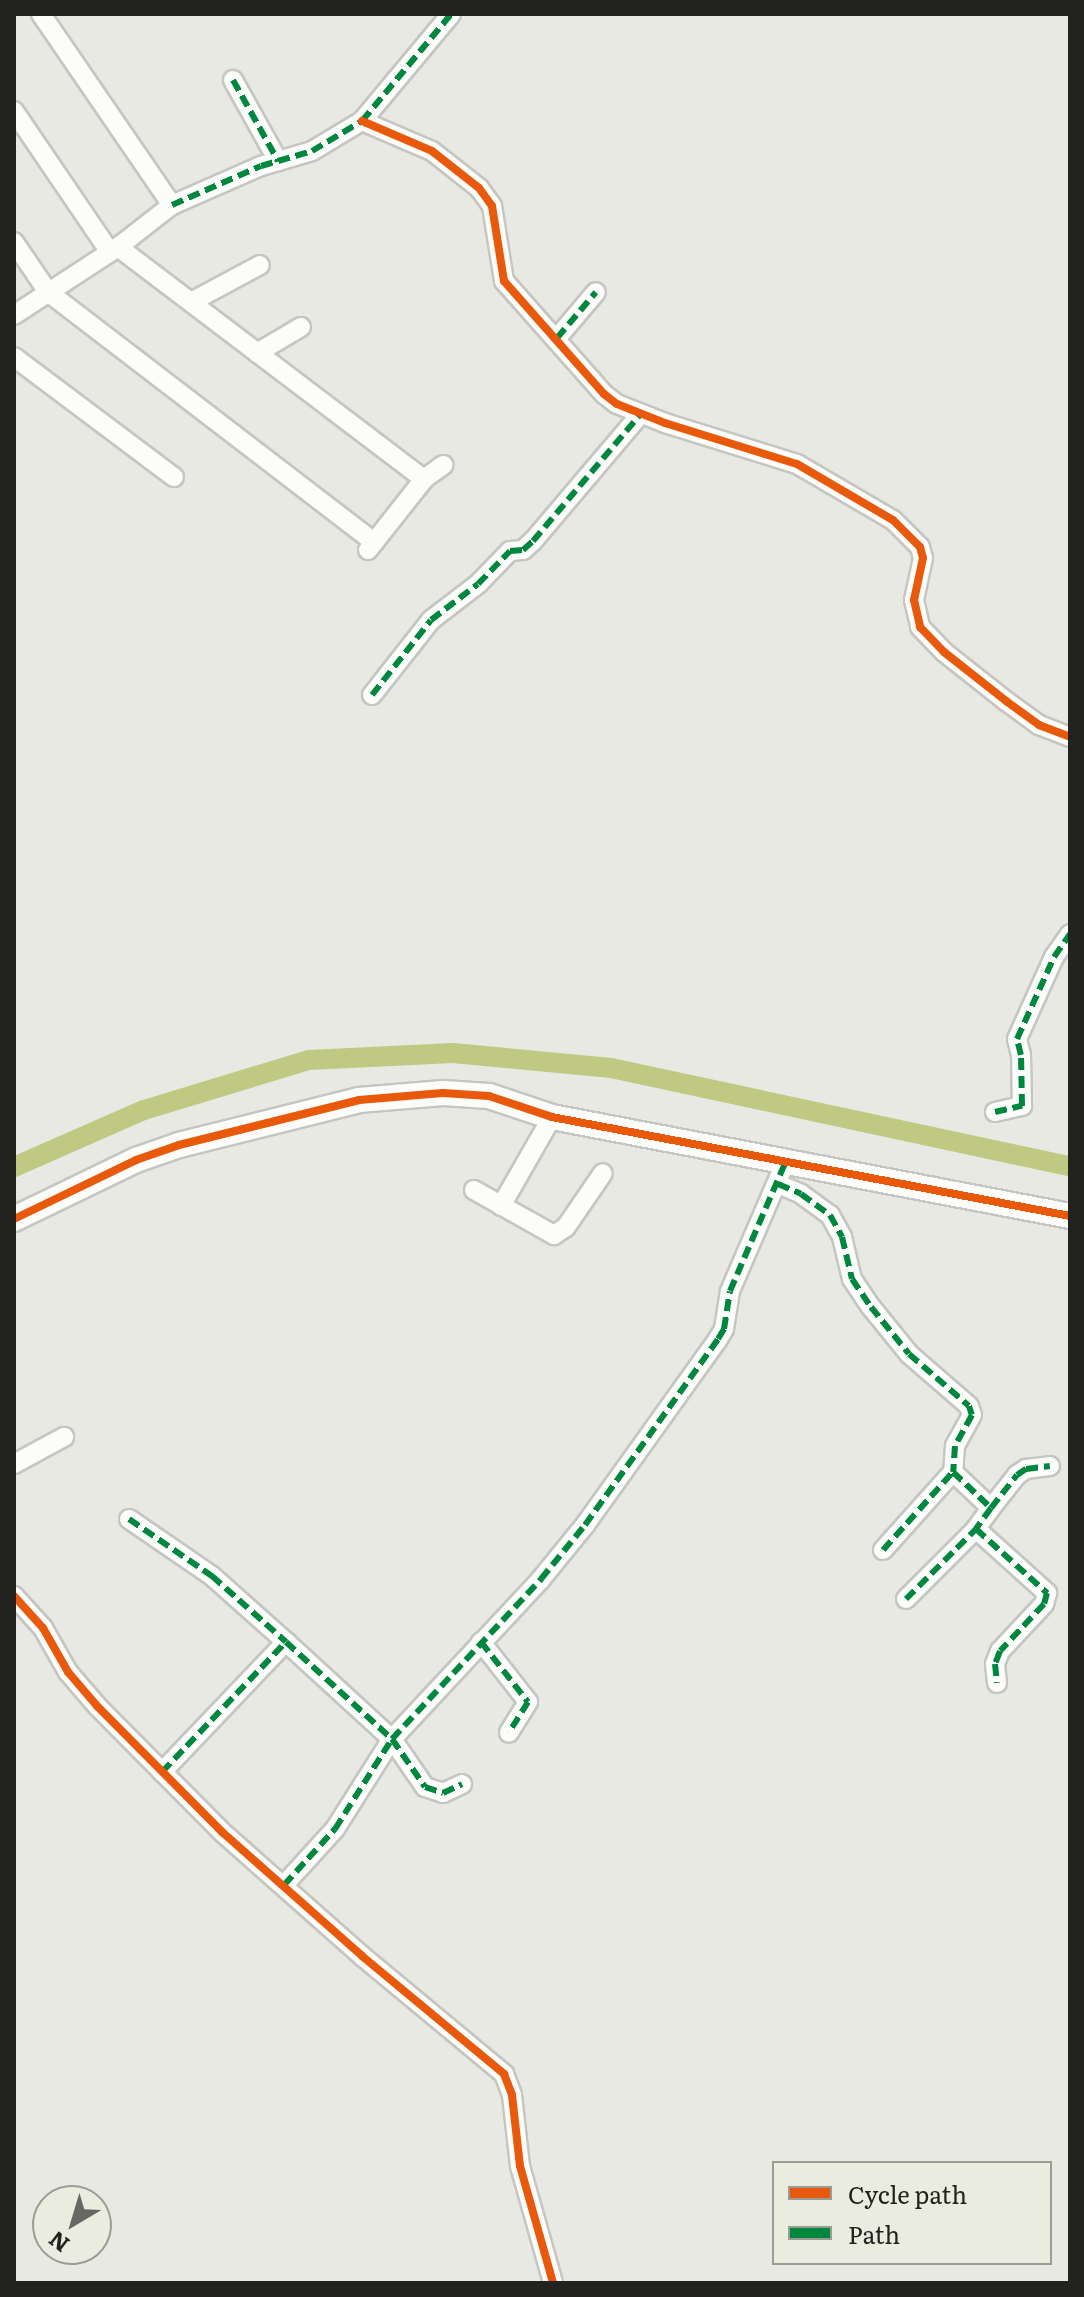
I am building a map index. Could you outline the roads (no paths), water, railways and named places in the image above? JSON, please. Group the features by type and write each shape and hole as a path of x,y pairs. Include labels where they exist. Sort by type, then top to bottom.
{"street":[{"path":"41,14 172,205"},
{"path":"14,315 114,250 172,205 278,161 312,151 362,121 451,14"},
{"path":"233,80 278,161"},
{"path":"14,111 114,250 191,302 424,479"},
{"path":"362,121 432,151 479,188 492,206 504,281 604,394 640,415 797,464 893,520 920,547 923,558 914,600 920,627 944,652 1006,701 1039,725 1070,737"},
{"path":"14,242 48,292 371,546 424,479 443,465"},
{"path":"191,302 260,265"},
{"path":"557,338 596,292"},
{"path":"257,353 301,327"},
{"path":"14,357 174,477"},
{"path":"372,695 431,620 478,584 510,551 523,550 533,541 640,415"},
{"path":"995,1112 1022,1106 1021,1055 1017,1039 1054,957 1070,934"},
{"path":"14,1219 136,1160 179,1145 359,1100 443,1093 489,1096 552,1117 782,1172 1070,1216"},
{"path":"501,1206 552,1117"},
{"path":"782,1172 801,1194 830,1215 842,1237 852,1279 871,1307 909,1354 969,1406 972,1415 955,1446 953,1472 883,1550"},
{"path":"284,1885 335,1829 392,1739 541,1579 585,1525 718,1339 724,1329 730,1291 782,1172"},
{"path":"474,1190 554,1235 566,1227 603,1173"},
{"path":"14,1464 64,1437"},
{"path":"906,1599 976,1529 1017,1475 1026,1469 1050,1466"},
{"path":"953,1472 991,1508"},
{"path":"129,1519 212,1576 286,1642 392,1739 425,1787 434,1793 443,1793 462,1784"},
{"path":"976,1529 1047,1593 1044,1604 1000,1651 995,1664 997,1683"},
{"path":"14,1596 43,1628 68,1672 97,1706 222,1832 507,2079 520,2166 553,2283"},
{"path":"162,1772 286,1642"},
{"path":"481,1642 528,1702 509,1733"}],"waterway":[{"path":"14,1167 144,1110 309,1060 453,1053 611,1068 1070,1166"}]}
